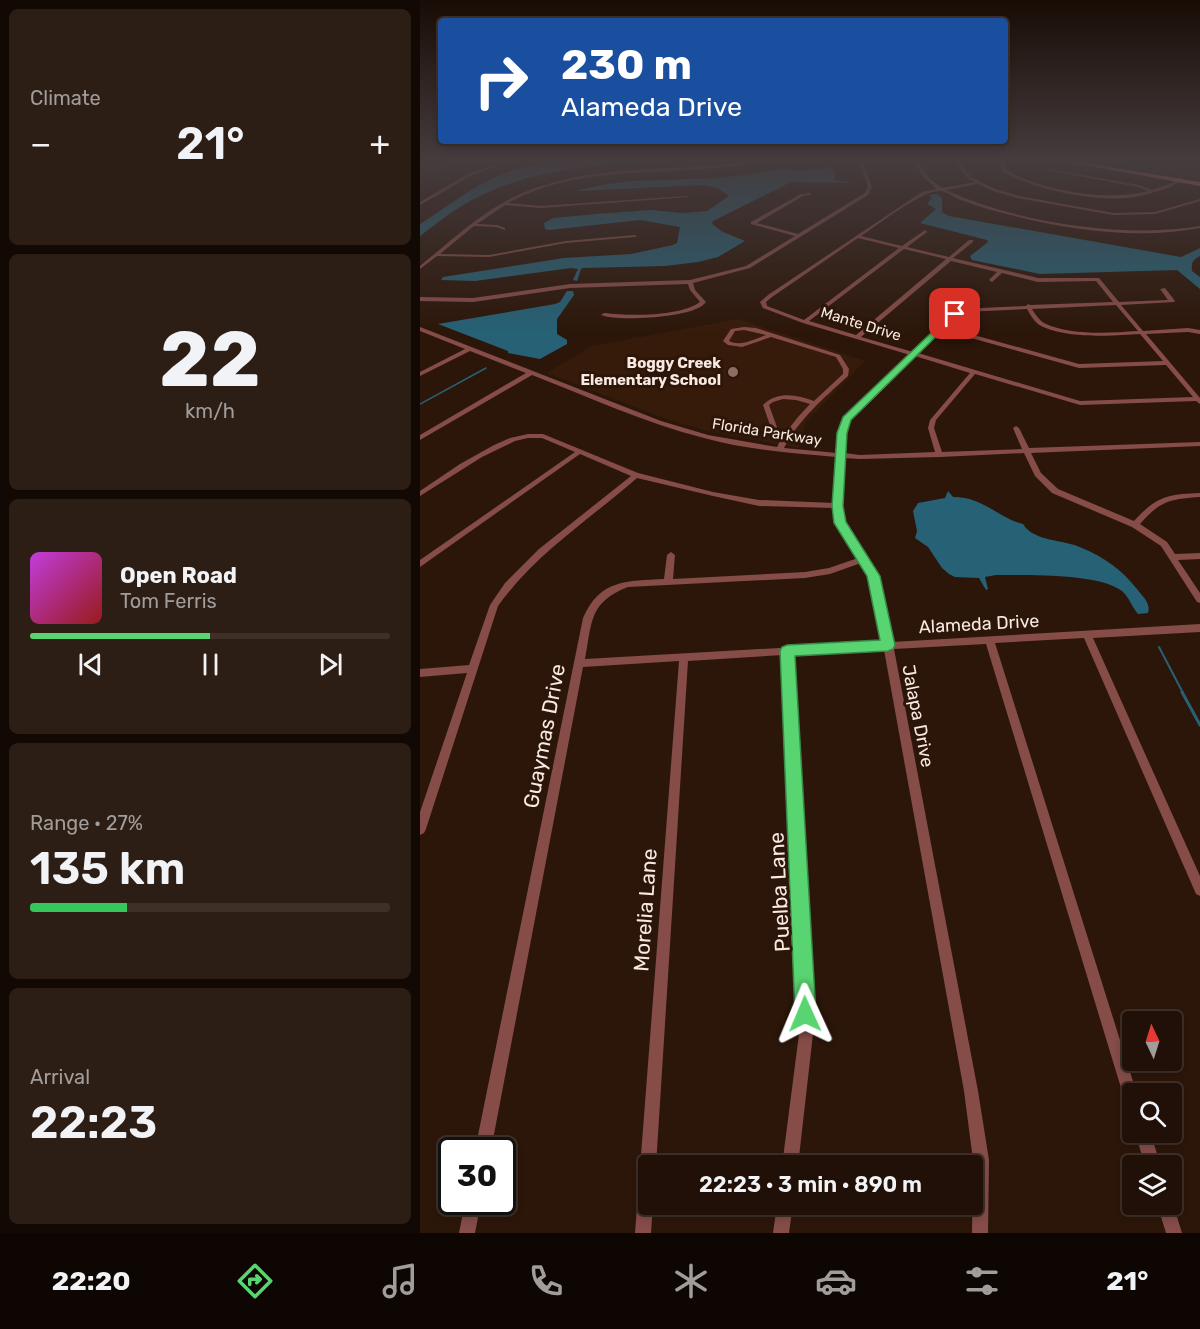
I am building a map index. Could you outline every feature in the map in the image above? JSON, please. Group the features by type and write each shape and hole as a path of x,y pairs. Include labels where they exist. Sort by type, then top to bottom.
{"street":[{"path":"420,268 486,218"},
{"path":"763,218 753,223 800,236"},
{"path":"420,299 473,300 570,286 690,282 748,267 829,218"},
{"name":"Mante Drive","path":"887,218 764,302 765,307 771,312 1080,403 1199,401"},
{"path":"1036,218 1098,229 1154,233 1200,227"},
{"path":"476,225 497,226 502,229"},
{"path":"805,322 925,231"},
{"path":"437,255 489,256 566,242 635,236"},
{"path":"858,237 1038,279 1097,279 1199,401"},
{"path":"857,337 971,241"},
{"path":"992,280 1001,271"},
{"path":"604,315 615,317 649,315 695,308 703,302 693,290 690,282"},
{"name":"Jalapa Drive","path":"980,1233 981,1160 971,1091 888,645 874,576 840,523 838,506 842,433 847,419 941,328 963,310 1172,301 1163,289"},
{"path":"1028,306 1035,318 1043,324 1084,334 1142,331 1200,332"},
{"path":"771,335 736,345 730,345 726,341 729,334 738,328 749,328 771,335 842,358 846,369 846,375 814,403 784,438 779,450"},
{"path":"941,328 1079,366 1168,363"},
{"name":"Florida Parkway","path":"420,329 659,422 707,437 779,450 840,457 1200,444"},
{"path":"420,336 428,332"},
{"path":"420,374 469,349"},
{"path":"940,455 931,428 933,420 974,372"},
{"path":"420,438 530,373"},
{"path":"784,438 775,431 766,405 770,401 781,398 797,397 814,403"},
{"path":"1016,428 1038,474 1055,491 1135,525 1164,544 1200,600"},
{"path":"420,494 506,440 519,436 543,436 636,475 713,495 759,503 838,506"},
{"path":"420,564 579,452"},
{"path":"420,829 494,605 508,583 527,564 636,475"},
{"path":"1135,525 1152,505 1163,499 1200,495"},
{"path":"668,582 671,555"},
{"path":"1174,558 1200,556"},
{"name":"Guaymas Drive","path":"486,1137 588,618 593,604 608,591 627,584 805,575 830,572 863,559"},
{"name":"Alameda Drive","path":"580,663 1200,628"},
{"path":"1087,634 1200,890"},
{"path":"989,640 1126,1083"},
{"name":"Puelba Lane","path":"787,651 804,953 806,1034 791,1155"},
{"name":"Morelia Lane","path":"649,1155 684,657"},
{"path":"420,673 473,669"},
{"path":"467,1233 470,1215"},
{"name":"Morelia Lane","path":"644,1233 645,1215"},
{"path":"782,1233 784,1215"},
{"path":"1168,1215 1174,1233"}],"shaded area":[{"path":"738,319 865,361 805,423 799,448 712,432 666,419 547,373 592,346"}],"water":[{"path":"430,218 444,218 420,236 420,224"},
{"path":"553,218 720,218 712,224 723,232 745,241 718,257 698,262 665,266 583,268 577,281 573,280 578,269 571,268 475,281 441,280 443,277 564,258 631,254 673,245 677,243 680,227 640,220 545,229 544,223"},
{"path":"926,218 958,218 1181,257 1200,248 1200,256 1193,262 1192,271 1200,277 1200,289 1177,270 1040,274 972,260 970,256 988,242 987,240 920,223"},
{"path":"567,291 573,291 574,295 557,319 557,334 567,340 567,344 540,359 508,353 508,351 438,324 555,304 560,302"},
{"path":"948,491 953,497 974,500 1023,524 1034,534 1074,545 1105,560 1119,570 1144,597 1148,613 1138,614 1122,591 1097,581 1062,576 996,575 985,577 988,589 986,590 979,578 955,577 949,574 942,568 928,547 915,538 917,531 913,511 918,503 945,498"}],"waterway":[{"path":"420,404 486,368"},
{"path":"1159,647 1183,693"},
{"path":"1182,692 1200,725"}],"place":[{"name":"Boggy Creek Elementary School","path":"733,372"}],"route":[{"path":"805,1014 804,953 787,651 888,645 874,576 840,523 838,506 842,433 847,419 955,314"}]}
